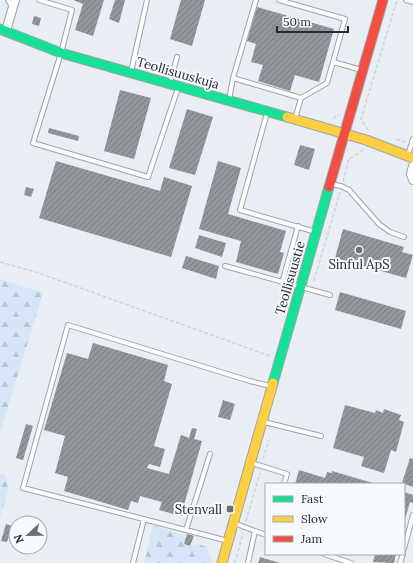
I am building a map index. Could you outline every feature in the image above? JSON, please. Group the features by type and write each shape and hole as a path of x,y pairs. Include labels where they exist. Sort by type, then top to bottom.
{"street":[{"name":"Teollisuustie","path":"222,563 383,0"},
{"path":"3,30 12,2"},
{"name":"Teollisuuskuja","path":"3,30 61,53 366,140 411,157"},
{"path":"413,166 411,174 413,180"}],"lane":[{"path":"39,0 72,10 61,53 33,143 148,178 174,85 177,57"},
{"path":"131,72 148,0"},
{"path":"229,101 233,78 256,0"},
{"path":"279,0 345,19 326,83 301,98 295,119"},
{"path":"406,0 413,2"},
{"path":"333,62 362,70"},
{"path":"233,78 301,98"},
{"path":"268,112 240,210 316,232"},
{"path":"411,157 413,139"},
{"path":"330,184 341,186 348,190 379,224 390,232 404,237"},
{"path":"282,283 298,226"},
{"path":"225,266 282,283 330,295"},
{"path":"228,541 24,488 68,326 272,387"},
{"path":"262,422 321,436"},
{"path":"186,530 210,454"},
{"path":"250,463 287,474 284,483"},
{"path":"405,545 413,515"},
{"path":"133,563 144,519"},
{"path":"233,523 265,535"},
{"path":"248,563 255,531"},
{"path":"327,555 351,563"}],"path":[{"path":"311,291 349,159 362,151 369,132 361,119 397,0"},
{"path":"0,262 36,272 280,359"},
{"path":"235,563 273,424"}],"green space":[{"path":"0,279 43,293 0,433"},
{"path":"0,474 6,475 8,490 0,517"},
{"path":"153,525 186,536 184,544 190,546 198,544 207,547 212,563 144,563"}],"building":[{"path":"73,0 104,0 93,36 75,30 83,4"},
{"path":"115,0 125,0 119,23 109,19"},
{"path":"181,0 205,0 192,46 170,39"},
{"path":"257,7 334,29 319,82 295,75 290,91 258,81 263,65 251,62 256,44 247,41"},
{"path":"34,16 41,18 39,26 32,24"},
{"path":"120,90 151,98 134,159 104,151"},
{"path":"187,109 213,117 195,175 169,168"},
{"path":"49,128 79,136 78,141 48,133"},
{"path":"300,145 315,149 309,170 294,165"},
{"path":"56,161 160,191 164,177 192,186 171,257 39,218"},
{"path":"218,161 241,168 228,214 286,231 280,252 284,253 278,274 236,262 241,241 199,229"},
{"path":"26,187 34,189 31,197 24,195"},
{"path":"343,229 404,247 402,252 413,255 406,278 335,258"},
{"path":"199,235 226,243 222,257 195,248"},
{"path":"186,256 219,266 216,279 182,268"},
{"path":"340,292 406,311 401,329 335,310"},
{"path":"93,343 168,365 164,381 172,384 154,446 165,449 160,467 149,464 147,468 169,474 181,435 189,438 192,428 197,429 194,439 202,441 181,516 159,510 162,502 140,496 138,503 131,501 128,510 64,491 68,477 55,473 65,436 44,430 67,353 88,359"},
{"path":"223,400 235,404 230,420 218,417"},
{"path":"345,405 375,413 376,410 383,413 384,409 401,415 399,420 404,422 396,452 391,450 384,473 361,466 364,457 333,448"},
{"path":"26,424 33,426 23,460 16,458"},
{"path":"410,458 413,459 413,487 402,483"},
{"path":"299,470 325,478 327,472 332,473 332,471 373,483 295,483"},
{"path":"405,492 413,495 413,503 410,502 405,520"},
{"path":"6,524 8,525 7,542 1,541"},
{"path":"187,534 194,536 190,546 184,544"},
{"path":"375,555 396,555 394,563 373,562"},
{"path":"260,557 280,563 258,563"}],"traffic: fast":[{"path":"0,29 61,53 287,117"},
{"path":"273,383 329,187"}],"traffic: slow":[{"path":"287,117 366,140 413,158"},
{"path":"222,563 273,383"}],"traffic: jam":[{"path":"329,187 383,0"}],"place":[{"name":"Sinful ApS","path":"359,250"},
{"name":"Stenvall","path":"230,509"}]}
